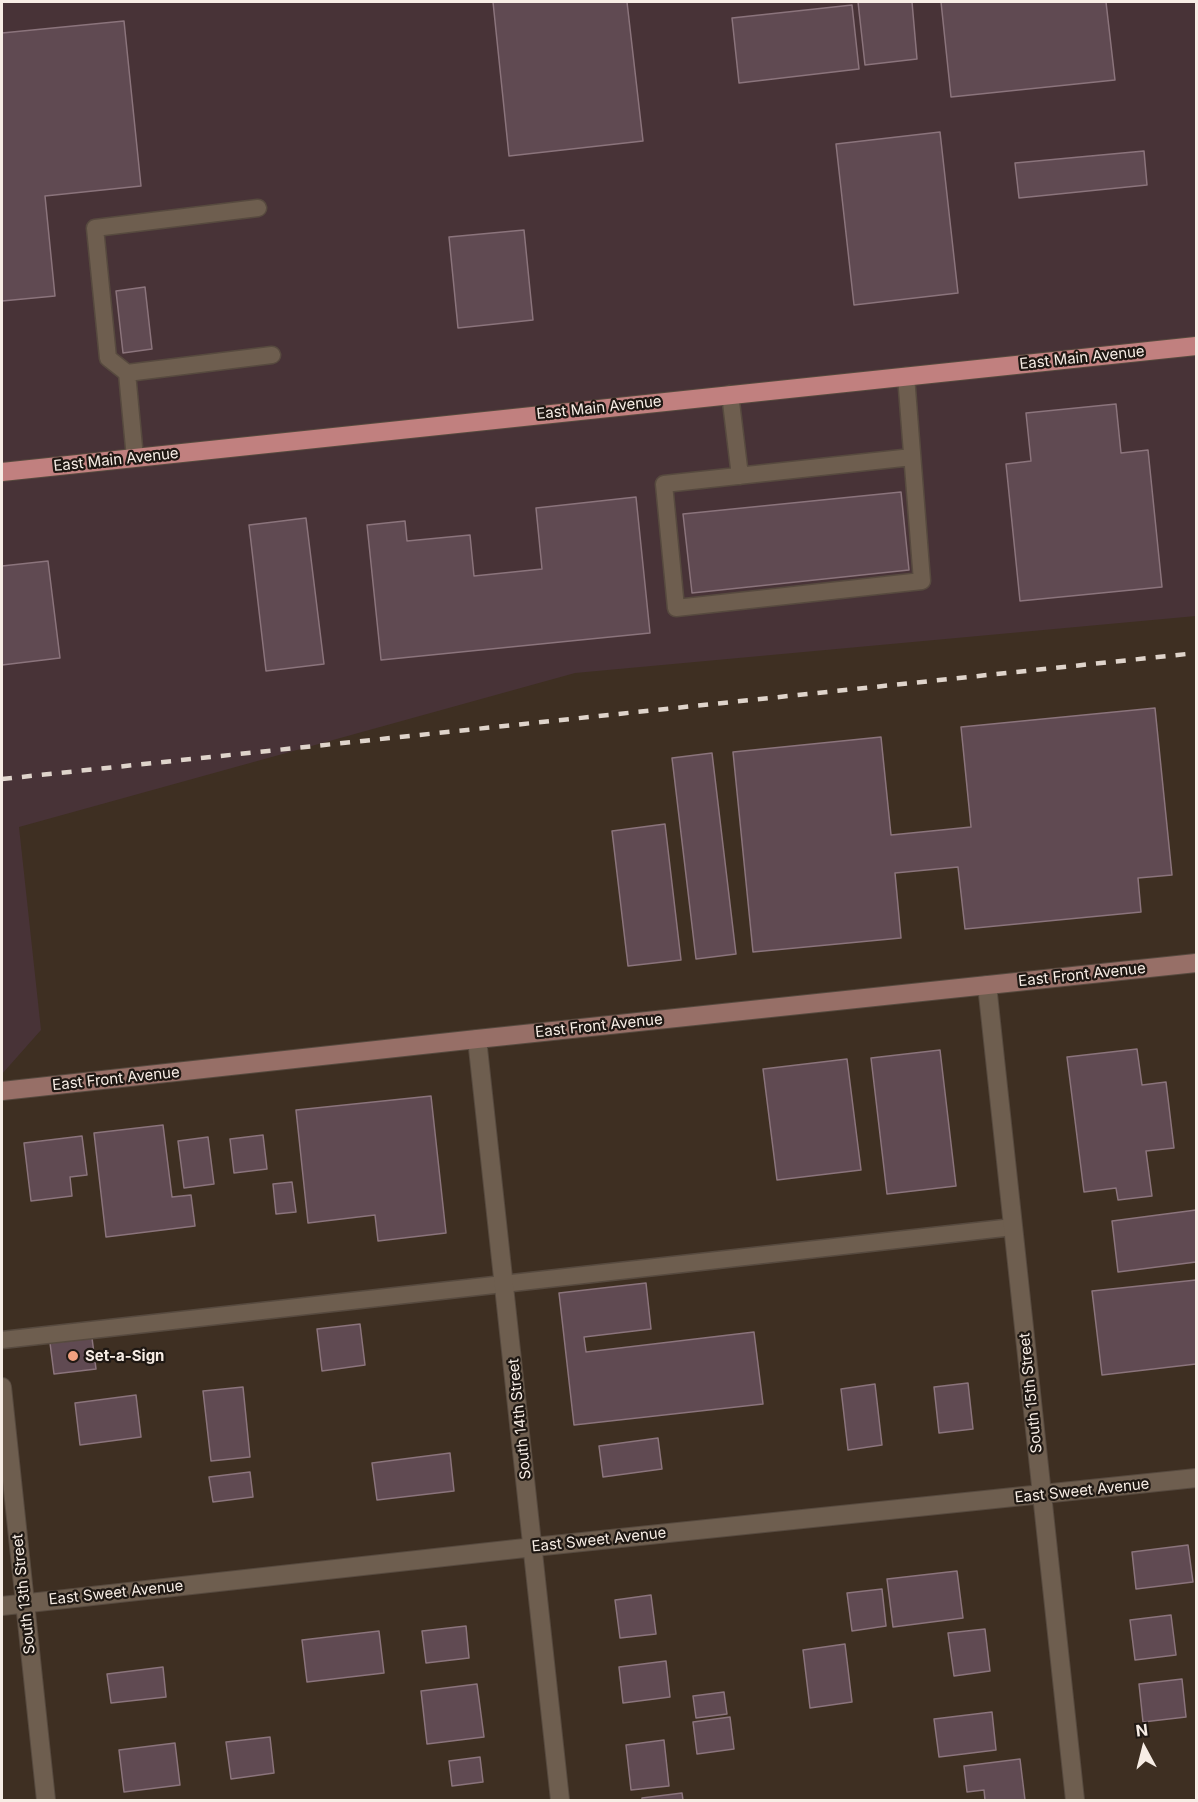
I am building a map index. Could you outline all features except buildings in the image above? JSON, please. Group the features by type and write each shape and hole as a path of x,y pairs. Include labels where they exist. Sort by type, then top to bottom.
{"main road":[{"name":"East Main Avenue","path":"2,472 1197,346"}],"street":[{"name":"East Front Avenue","path":"2,1091 1197,963"},
{"name":"South 15th Street","path":"987,985 1075,1800"},
{"name":"South 14th Street","path":"477,1039 561,1800"},
{"name":"South 13th Street","path":"2,1387 46,1800"},
{"name":"East Sweet Avenue","path":"2,1606 534,1547 1197,1478"}],"lane":[{"path":"258,208 95,228 108,358 127,373 272,355"},
{"path":"127,373 135,458"},
{"path":"906,376 922,581 676,608 663,484 912,458"},
{"path":"730,394 740,476"},
{"path":"2,1340 1013,1227"}],"shaded area":[{"path":"2,2 1196,2 1196,616 575,673 19,827 41,1030 2,1074"}],"railway":[{"path":"2,779 1196,653"}],"place":[{"name":"Set-a-Sign","path":"73,1356"}]}
